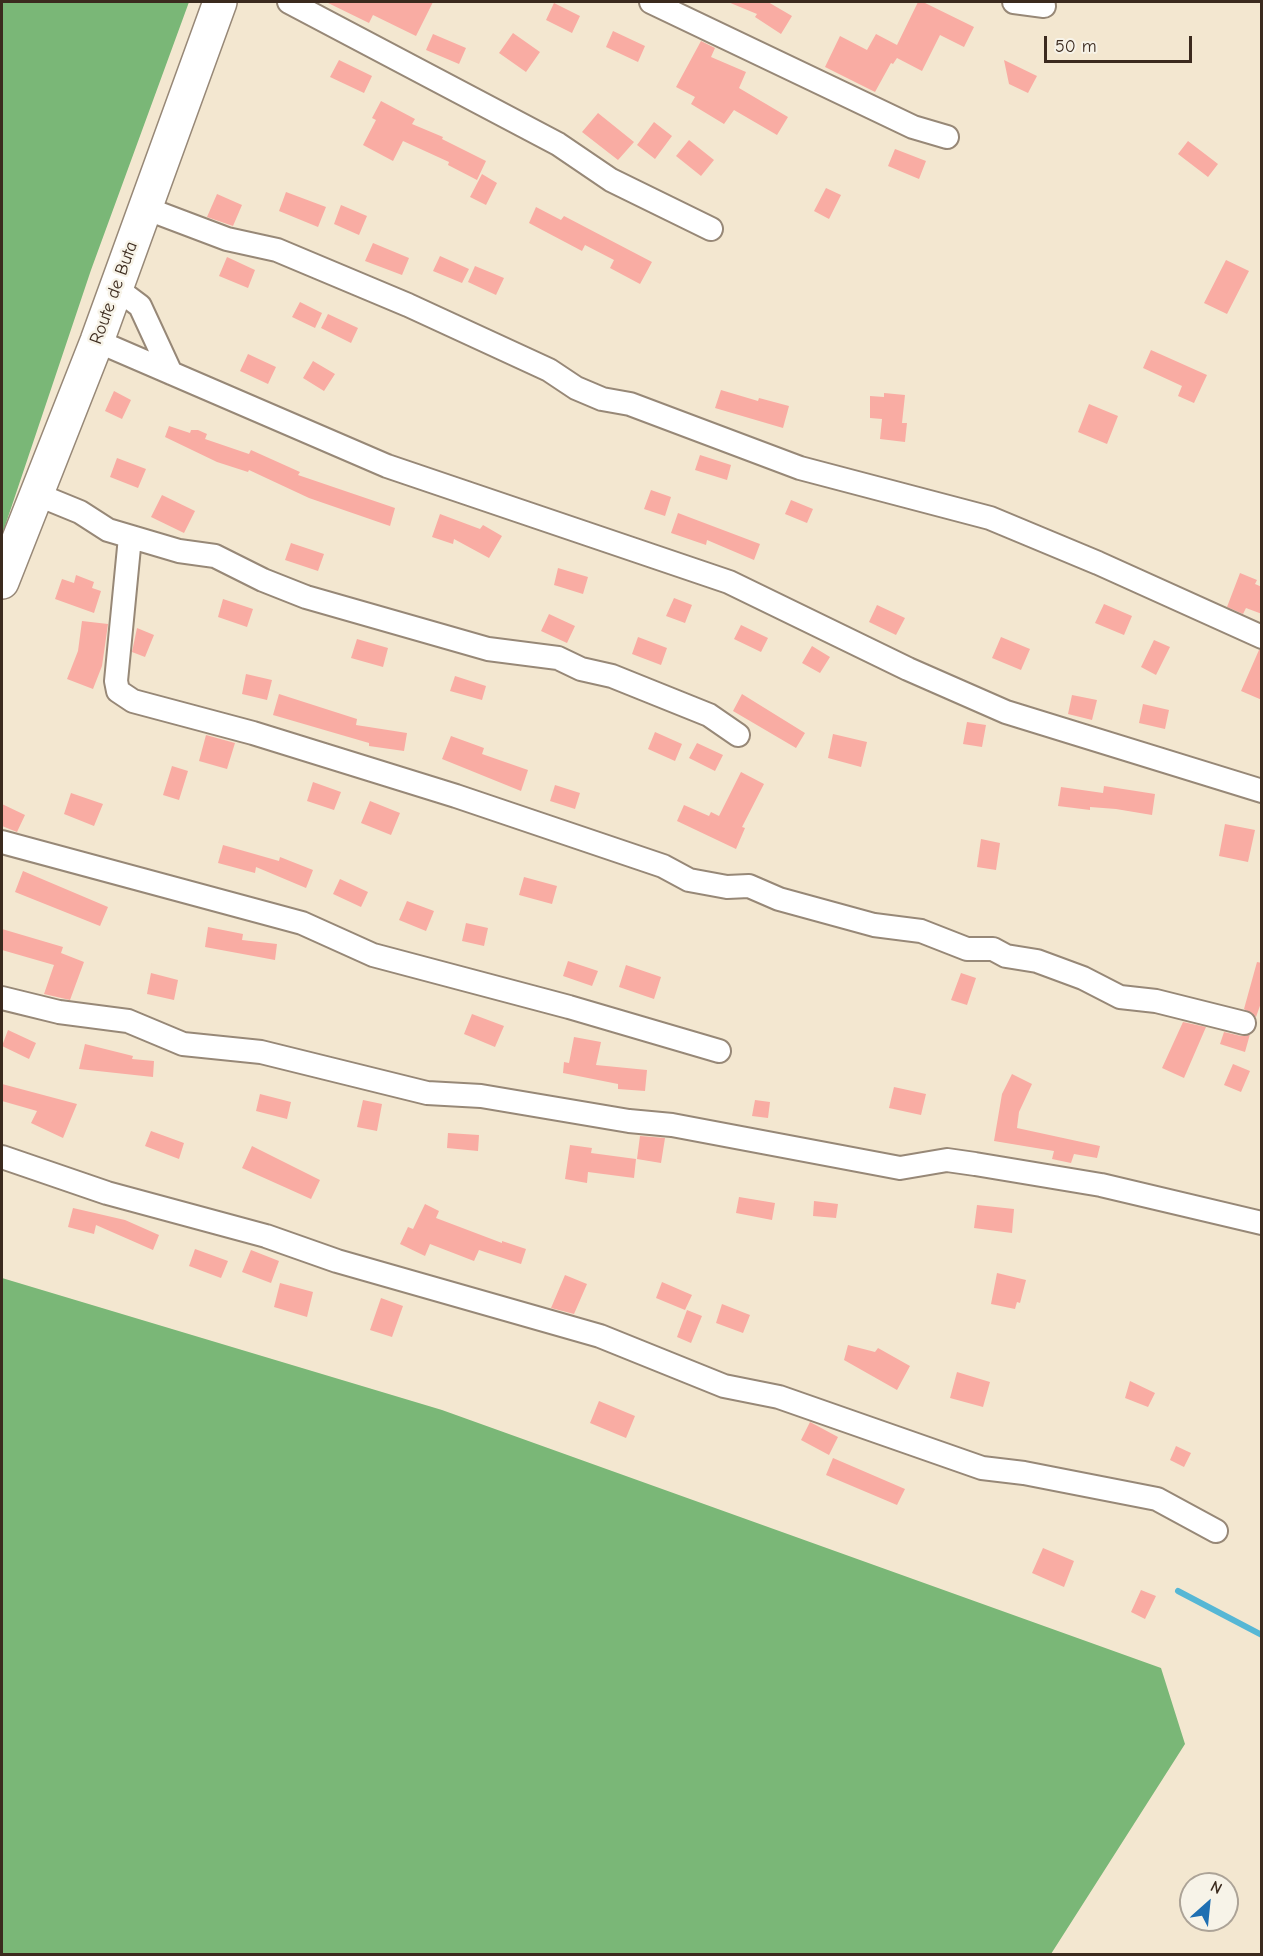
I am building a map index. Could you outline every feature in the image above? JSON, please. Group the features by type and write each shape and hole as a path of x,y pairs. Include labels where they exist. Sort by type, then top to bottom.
{"highway":[{"name":"Route de Buta","path":"2,582 97,341 220,2"}],"street":[{"path":"289,2 558,144 611,180 711,229"},
{"path":"651,2 913,127 947,137"},
{"path":"1014,2 1044,6"},
{"path":"146,208 227,239 277,250 397,300 549,370 576,388 602,399 630,404 800,468 990,518 1098,563 1262,637"},
{"path":"116,288 140,306 171,373"},
{"path":"97,341 387,466 729,582 908,669 1006,712 1262,790"},
{"path":"36,494 87,515 108,530 179,551 215,556 263,580 306,597 488,648 558,658 581,669 612,676 709,716 738,735"},
{"path":"130,537 116,681 118,691 133,700 253,733 456,796 663,866 689,880 727,887 749,886 779,899 874,925 921,931 967,949 993,949 1006,956 1037,961 1083,978 1120,997 1171,1004 1244,1023"},
{"path":"2,842 302,923 373,955 569,1007 719,1051"},
{"path":"2,998 59,1012 128,1021 183,1044 261,1052 428,1093 481,1096 629,1121 672,1125 900,1168 947,1160 975,1164 1101,1185 1262,1223"},
{"path":"2,1157 107,1192 266,1236 337,1261 600,1336 724,1386 779,1397 982,1468 1024,1473 1148,1496 1216,1531"}],"green space":[{"path":"2,2 189,2 91,270 2,535"},
{"path":"2,1278 442,1410 1161,1668 1185,1744 1051,1954 2,1954"}],"building":[{"path":"326,2 433,2 416,36 373,15 369,23"},
{"path":"728,2 768,2 792,16 781,34 755,17 757,14"},
{"path":"918,2 923,2 974,27 964,47 940,35 922,71 897,58 893,64 891,63 875,92 825,67 840,36 867,50 876,34 897,45"},
{"path":"554,3 580,16 572,33 546,20"},
{"path":"613,31 645,46 638,62 606,47"},
{"path":"513,33 540,52 526,72 499,53"},
{"path":"433,34 466,48 459,64 426,50"},
{"path":"701,41 715,48 711,57 746,72 739,88 788,117 777,135 734,110 724,124 691,104 695,97 676,87"},
{"path":"339,60 372,76 364,93 330,77"},
{"path":"1004,60 1037,76 1028,93 1009,84"},
{"path":"381,101 415,119 412,124 443,137 442,139 486,161 477,180 448,165 449,162 403,141 393,161 363,145 376,120 372,118"},
{"path":"598,113 634,142 618,160 582,132"},
{"path":"654,122 672,136 655,159 637,145"},
{"path":"689,140 714,160 701,176 676,156"},
{"path":"1188,141 1218,164 1208,177 1178,154"},
{"path":"895,149 926,161 919,179 888,166"},
{"path":"482,174 497,183 486,205 470,197"},
{"path":"826,188 841,195 829,219 814,211"},
{"path":"286,192 326,207 318,227 279,211"},
{"path":"217,194 242,205 233,226 207,217"},
{"path":"341,205 367,216 359,235 334,224"},
{"path":"536,207 561,220 564,216 652,262 640,284 610,268 614,260 585,245 582,251 529,223"},
{"path":"373,243 409,258 402,275 365,261"},
{"path":"440,256 469,269 462,283 433,271"},
{"path":"227,257 255,270 248,288 219,276"},
{"path":"1226,260 1249,271 1227,314 1204,303"},
{"path":"475,266 504,278 496,295 468,282"},
{"path":"300,302 322,313 315,328 292,317"},
{"path":"328,314 358,328 351,343 321,328"},
{"path":"1151,350 1207,375 1194,403 1178,396 1182,386 1143,368"},
{"path":"248,354 276,367 268,384 240,371"},
{"path":"313,361 335,374 324,391 303,378"},
{"path":"721,390 758,401 759,398 789,406 783,428 715,408"},
{"path":"114,391 131,400 122,419 105,411"},
{"path":"884,393 905,395 902,423 907,423 905,442 880,439 882,419 870,418 870,396 884,397"},
{"path":"1089,404 1118,416 1107,444 1078,432"},
{"path":"169,426 190,433 191,430 198,430 207,434 205,439 249,454 251,450 300,472 298,475 395,508 390,526 309,498 249,470 248,472 217,462 165,437"},
{"path":"700,455 731,465 727,480 695,470"},
{"path":"117,458 146,469 138,488 110,477"},
{"path":"651,490 671,497 665,516 644,509"},
{"path":"162,495 195,511 184,533 151,517"},
{"path":"791,500 813,509 807,523 785,514"},
{"path":"678,513 760,544 754,560 707,540 706,545 671,533"},
{"path":"440,514 480,529 483,525 502,536 489,558 454,539 453,544 432,537"},
{"path":"291,543 324,554 318,571 285,560"},
{"path":"558,568 588,577 583,594 554,585"},
{"path":"1240,573 1257,580 1255,584 1262,587 1262,614 1246,608 1243,614 1227,607"},
{"path":"76,575 94,582 92,588 101,591 94,613 55,599 62,579 74,583"},
{"path":"674,598 692,605 685,623 666,616"},
{"path":"223,599 253,609 247,627 218,617"},
{"path":"1104,604 1132,616 1124,635 1095,623"},
{"path":"877,605 905,618 896,635 869,622"},
{"path":"549,614 575,626 567,643 541,631"},
{"path":"82,621 108,624 102,666 93,689 67,679 78,651"},
{"path":"741,625 768,638 761,652 734,639"},
{"path":"137,628 154,635 145,657 132,652"},
{"path":"638,637 667,648 661,665 632,654"},
{"path":"1001,637 1030,649 1021,670 992,658"},
{"path":"357,639 388,648 383,667 351,658"},
{"path":"1154,640 1170,647 1156,675 1141,667"},
{"path":"812,646 830,657 820,673 802,663"},
{"path":"1259,650 1262,650 1262,700 1241,691"},
{"path":"246,674 272,680 267,700 242,694"},
{"path":"455,676 486,686 482,700 450,691"},
{"path":"279,694 357,719 356,725 407,733 404,751 369,746 369,743 273,715"},
{"path":"742,694 805,733 796,748 733,711"},
{"path":"1072,695 1097,700 1092,720 1068,714"},
{"path":"1143,704 1169,710 1165,729 1139,723"},
{"path":"967,722 986,725 982,747 963,744"},
{"path":"655,732 682,744 675,761 648,749"},
{"path":"833,734 867,742 861,767 828,758"},
{"path":"206,735 235,743 227,769 199,761"},
{"path":"451,736 484,748 482,754 528,770 521,791 442,759"},
{"path":"697,743 723,755 715,771 689,758"},
{"path":"172,766 188,771 179,800 163,795"},
{"path":"741,772 764,784 742,827 745,828 736,849 677,821 684,805 709,816 711,812 719,816"},
{"path":"313,782 341,792 334,810 307,801"},
{"path":"555,785 580,793 575,809 550,801"},
{"path":"1104,786 1155,794 1152,815 1116,809 1090,807 1090,810 1058,806 1061,787 1103,793"},
{"path":"71,793 103,804 94,826 64,814"},
{"path":"370,801 400,813 391,835 361,823"},
{"path":"2,804 25,815 17,832 2,826"},
{"path":"1225,824 1255,830 1248,862 1219,856"},
{"path":"981,839 1000,843 996,870 977,867"},
{"path":"223,845 279,861 280,857 313,870 306,888 256,867 255,873 218,863"},
{"path":"23,871 108,907 100,926 15,892"},
{"path":"524,877 557,886 552,904 519,895"},
{"path":"340,879 368,892 361,907 333,894"},
{"path":"407,901 434,911 426,931 399,920"},
{"path":"466,923 488,928 484,946 462,941"},
{"path":"208,927 243,934 242,940 277,944 275,960 205,947"},
{"path":"2,929 63,947 61,953 84,962 70,1000 44,994 54,965 2,950"},
{"path":"568,961 598,971 592,986 563,976"},
{"path":"1257,962 1262,963 1262,1000 1256,1017 1244,1009"},
{"path":"626,965 661,977 654,999 619,987"},
{"path":"151,973 178,980 174,1000 147,994"},
{"path":"961,973 976,978 967,1005 951,1000"},
{"path":"472,1014 504,1026 495,1047 464,1034"},
{"path":"1183,1022 1206,1027 1184,1078 1162,1068"},
{"path":"8,1030 36,1043 29,1059 2,1046"},
{"path":"1224,1032 1241,1036 1250,1034 1245,1052 1220,1044"},
{"path":"574,1037 601,1042 596,1065 647,1070 645,1091 618,1089 618,1084 563,1073 564,1062 569,1063"},
{"path":"85,1044 133,1056 132,1059 154,1061 153,1077 79,1069"},
{"path":"1233,1064 1250,1071 1241,1092 1224,1085"},
{"path":"1012,1074 1032,1084 1019,1112 1017,1128 1100,1146 1097,1158 1074,1154 1071,1163 1052,1159 1054,1151 994,1141 1002,1094"},
{"path":"2,1084 77,1104 63,1138 31,1123 37,1111 2,1101"},
{"path":"894,1087 926,1094 921,1115 889,1108"},
{"path":"260,1094 291,1102 287,1119 256,1111"},
{"path":"363,1100 382,1104 377,1131 357,1127"},
{"path":"755,1100 770,1102 768,1118 752,1116"},
{"path":"151,1131 184,1143 179,1159 145,1146"},
{"path":"448,1133 479,1135 478,1151 447,1148"},
{"path":"640,1136 665,1138 661,1163 637,1159"},
{"path":"570,1145 592,1148 591,1153 636,1159 634,1178 588,1172 587,1183 565,1179"},
{"path":"252,1146 320,1180 311,1199 242,1168"},
{"path":"739,1197 775,1203 772,1220 736,1213"},
{"path":"814,1201 838,1204 836,1218 813,1216"},
{"path":"425,1204 439,1211 436,1218 502,1243 502,1241 526,1249 521,1264 479,1250 474,1261 430,1244 425,1256 400,1244 408,1227 413,1229"},
{"path":"977,1205 1014,1209 1012,1233 974,1228"},
{"path":"73,1208 125,1220 159,1235 153,1250 96,1225 94,1234 68,1227"},
{"path":"195,1249 228,1261 221,1278 189,1266"},
{"path":"251,1250 279,1261 271,1283 242,1272"},
{"path":"997,1273 1026,1280 1020,1303 1017,1302 1015,1309 991,1304"},
{"path":"565,1275 587,1284 574,1314 551,1308"},
{"path":"662,1282 692,1295 685,1310 656,1298"},
{"path":"280,1283 313,1292 307,1317 274,1307"},
{"path":"381,1298 403,1306 392,1337 370,1330"},
{"path":"722,1304 750,1315 743,1333 716,1323"},
{"path":"687,1310 702,1316 691,1343 677,1337"},
{"path":"848,1345 875,1352 878,1348 910,1366 897,1390 844,1360"},
{"path":"957,1372 990,1382 983,1407 950,1398"},
{"path":"1130,1381 1155,1393 1148,1407 1125,1398"},
{"path":"599,1401 635,1416 626,1438 590,1423"},
{"path":"810,1422 838,1437 829,1455 801,1440"},
{"path":"1176,1446 1191,1453 1184,1467 1170,1460"},
{"path":"833,1458 905,1489 897,1505 826,1475"},
{"path":"1043,1548 1074,1561 1064,1587 1032,1573"},
{"path":"1141,1590 1156,1596 1145,1619 1131,1612"}],"waterway":[{"path":"1178,1591 1262,1635"}]}
